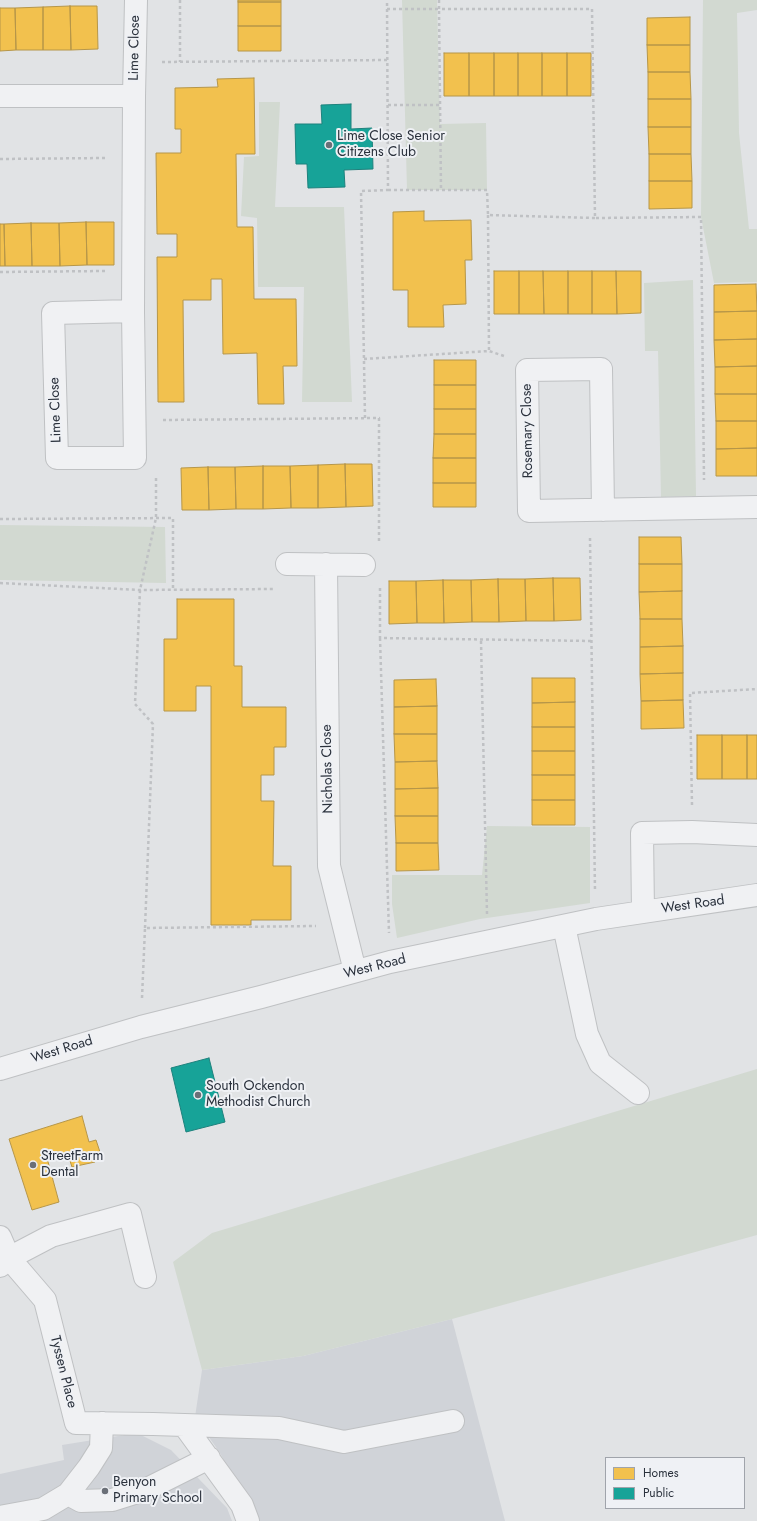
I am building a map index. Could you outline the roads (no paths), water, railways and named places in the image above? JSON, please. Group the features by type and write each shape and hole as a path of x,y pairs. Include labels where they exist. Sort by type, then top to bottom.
{"street":[{"name":"Lime Close","path":"132,311 53,313 57,458 135,458 132,311 136,0"},
{"name":"Lime Close","path":"0,96 134,96"},
{"name":"Rosemary Close","path":"596,510 601,369 527,370 529,511 596,510 757,507"},
{"path":"287,564 364,565"},
{"name":"Nicholas Close","path":"326,564 329,866 355,971"},
{"path":"643,912 642,833 692,832 757,835"},
{"name":"West Road","path":"0,1069 141,1027 261,997 390,962 488,943 596,919 757,895"},
{"path":"564,926 587,1034 600,1063 638,1092"},
{"path":"4,1262 51,1236 130,1214 146,1277"},
{"name":"Tyssen Place","path":"0,1237 4,1262 45,1300 76,1423 279,1428 344,1442 453,1421"},
{"path":"0,1517 43,1509 68,1494 90,1467 101,1448 102,1423"},
{"path":"184,1425 242,1505 248,1521"},
{"path":"68,1494 80,1501 112,1500 148,1489 209,1458"}],"place":[{"name":"Lime Close Senior Citizens Club","path":"329,145"},
{"name":"South Ockendon Methodist Church","path":"198,1095"},
{"name":"StreetFarm Dental","path":"33,1165"},
{"name":"Benyon Primary School","path":"105,1491"}]}
